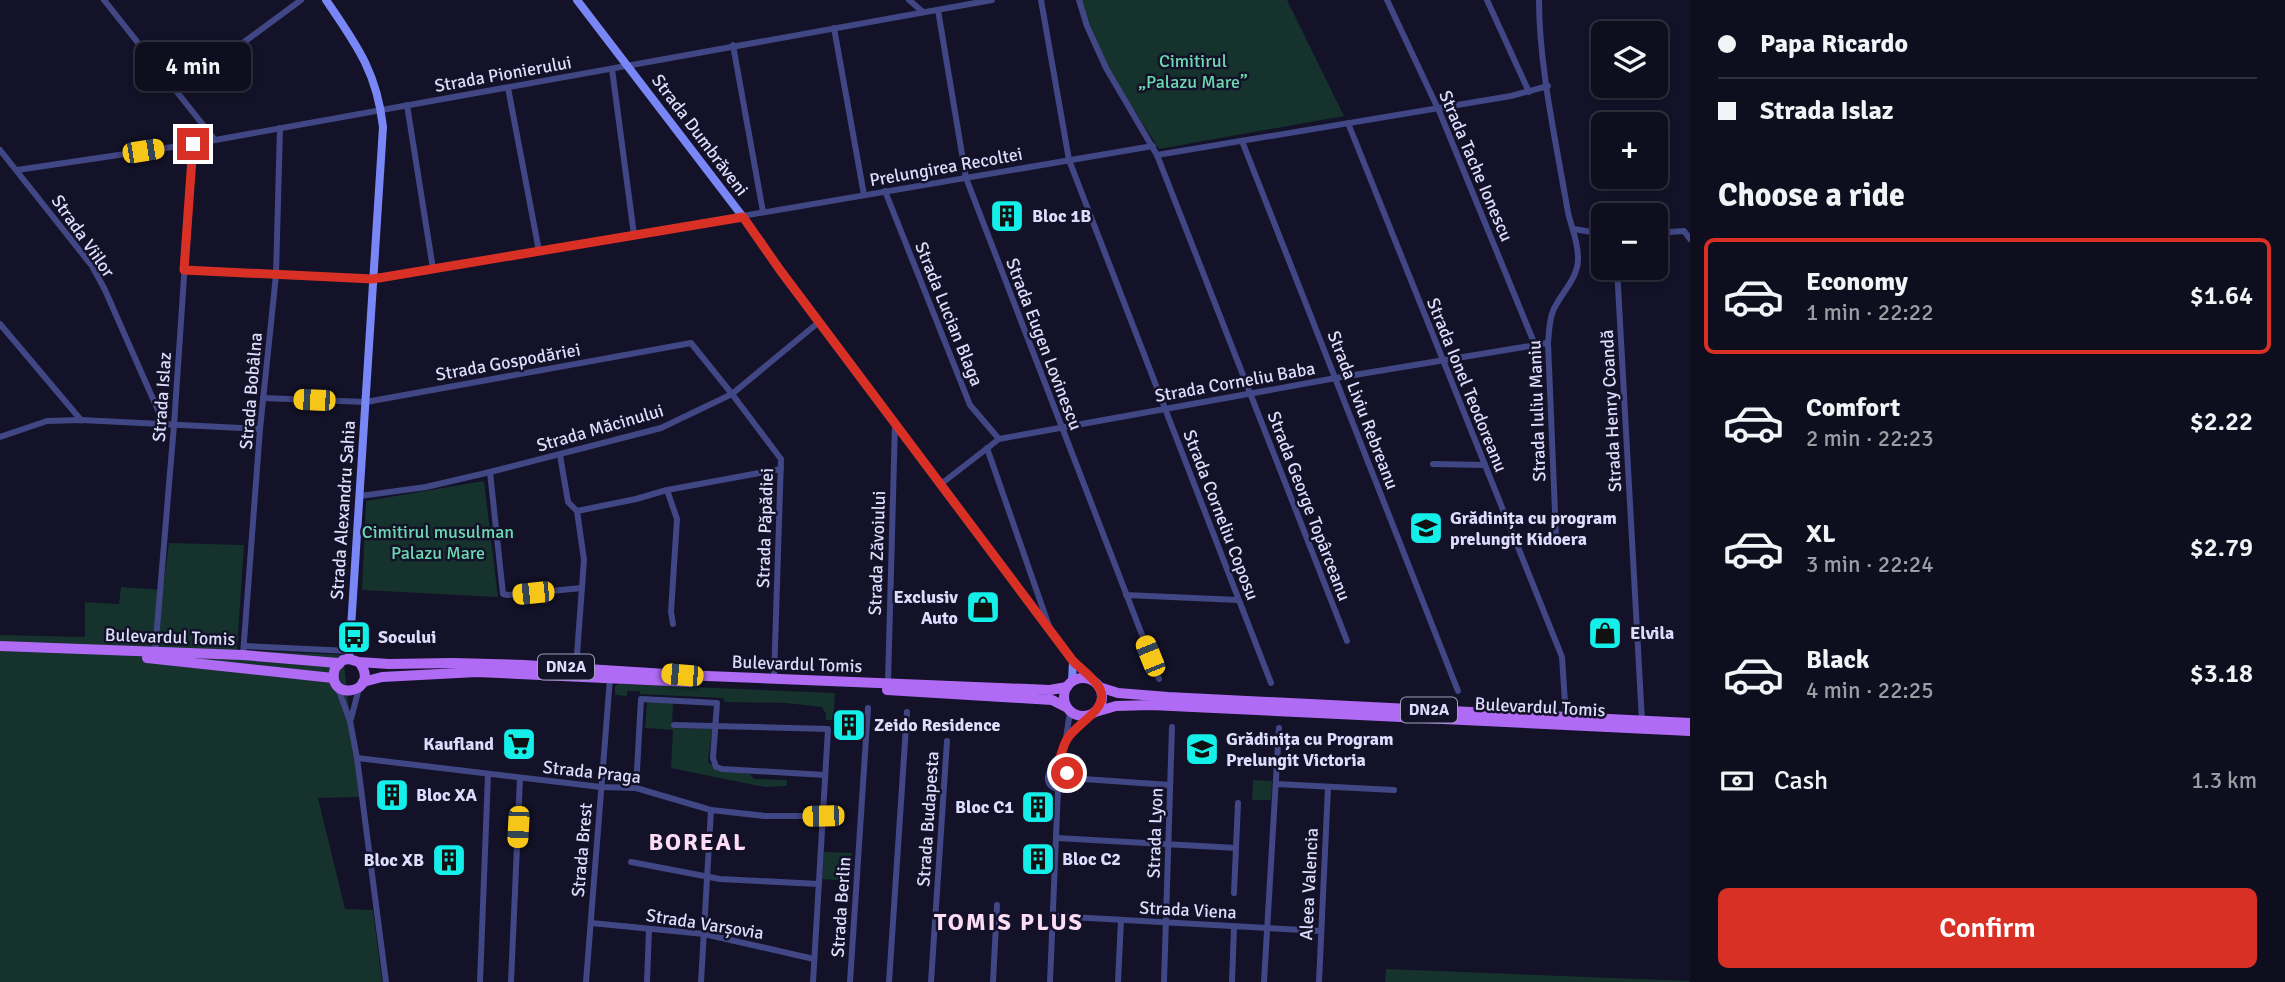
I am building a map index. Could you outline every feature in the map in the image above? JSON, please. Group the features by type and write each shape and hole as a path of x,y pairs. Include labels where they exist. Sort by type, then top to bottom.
{"main road":[{"name":"Bulevardul Tomis","path":"0,646 155,652 244,651 338,663"},
{"name":"Bulevardul Tomis","path":"0,652 152,658 336,683"},
{"name":"Bulevardul Tomis","path":"353,658 389,664 453,663 1050,690 1069,684"},
{"path":"353,658 363,668 365,675 361,685 352,691 345,691 336,683 334,667 353,658"},
{"name":"Bulevardul Tomis","path":"361,685 382,677 478,672 1015,696 1052,700 1068,709"},
{"name":"DN2A","path":"1069,684 1080,678 1096,684"},
{"path":"1068,709 1064,695 1069,684"},
{"name":"Bulevardul Tomis","path":"1096,684 1118,693 1168,698 1690,723"},
{"path":"1093,714 1102,700 1096,684"},
{"name":"Bulevardul Tomis","path":"1093,714 1116,706 1152,705 1690,731"},
{"name":"DN2A","path":"1068,709 1080,716 1093,714"}],"street":[{"path":"104,0 215,140"},
{"path":"178,91 301,0"},
{"name":"Strada Alexandru Sahia","path":"326,0 370,69 383,127 360,496 353,658"},
{"name":"Strada Dumbrăveni","path":"577,0 743,217 1052,634 1096,684"},
{"path":"909,0 923,12"},
{"name":"Strada Pionierului","path":"17,170 193,144 992,0"},
{"name":"Strada Corneliu Coposu","path":"1041,0 1069,160 1271,683"},
{"name":"Strada George Topârceanu","path":"1079,0 1087,26 1106,68 1157,155 1347,641"},
{"name":"Strada Tache Ionescu","path":"1387,0 1438,108 1535,345"},
{"path":"1487,0 1529,92"},
{"name":"Strada Iuliu Maniu","path":"1539,0 1539,25 1567,213 1577,241 1577,268 1552,313 1548,343 1556,536"},
{"name":"Strada Eugen Lovinescu","path":"937,10 965,178 1159,679"},
{"path":"834,28 864,195"},
{"path":"733,45 763,212"},
{"path":"612,69 635,235"},
{"path":"1157,155 1529,92 1548,86"},
{"path":"508,88 539,251"},
{"path":"407,106 433,270"},
{"name":"Strada Ionel Teodoreanu","path":"1348,123 1562,657 1566,718"},
{"name":"Strada Bobâlna","path":"244,651 260,429 276,275 280,128"},
{"name":"Strada Liviu Rebreanu","path":"1242,141 1458,691"},
{"name":"Strada Islaz","path":"155,652 193,144"},
{"name":"Prelungirea Recoltei","path":"184,270 373,279 1153,146"},
{"name":"Strada Viilor","path":"0,150 92,266 163,424"},
{"name":"Strada Lucian Blaga","path":"885,191 970,405 999,439"},
{"path":"1574,229 1591,231"},
{"path":"1668,232 1684,231 1690,239"},
{"name":"Strada Henry Coandă","path":"1619,280 1642,721"},
{"name":"Strada Măcinului","path":"360,496 426,486 490,472 661,428 732,394 819,323"},
{"path":"0,324 81,421"},
{"name":"Strada Gospodăriei","path":"264,398 366,402 691,343 732,394"},
{"name":"Strada Corneliu Baba","path":"941,484 999,439 1548,343"},
{"name":"Strada Păpădiei","path":"732,394 780,459 774,678"},
{"path":"0,437 47,421 260,429"},
{"name":"Strada Zăvoiului","path":"888,683 895,423"},
{"path":"987,449 1052,634"},
{"path":"560,455 568,502 577,512 584,560 576,668"},
{"path":"1433,464 1485,465"},
{"path":"577,512 667,489 781,468"},
{"path":"490,472 503,594 582,588"},
{"path":"667,489 677,519 671,612 673,624"},
{"path":"1126,595 1238,600"},
{"path":"244,651 353,658"},
{"path":"1069,684 1073,661"},
{"name":"Strada Brest","path":"586,982 610,678"},
{"path":"336,683 350,721 386,982"},
{"path":"350,721 361,685"},
{"path":"636,788 641,699 717,703 713,758 716,767 825,775"},
{"name":"Strada Berlin","path":"850,982 868,708"},
{"path":"1068,709 1066,740 1057,768 1049,773 1048,780 1051,786 1058,789 1066,786 1069,778"},
{"path":"889,982 907,712"},
{"path":"1066,740 1093,714"},
{"path":"674,725 828,729 813,982"},
{"name":"Strada Lyon","path":"1164,982 1172,727"},
{"path":"1264,982 1279,728"},
{"name":"Strada Budapesta","path":"931,982 947,741"},
{"name":"Strada Praga","path":"356,758 601,787 636,788 711,810 765,816 823,816"},
{"path":"1057,768 1065,771 1069,778"},
{"path":"480,982 488,774"},
{"path":"511,982 520,778"},
{"path":"1069,778 1170,785"},
{"path":"1276,784 1394,790"},
{"name":"Aleea Valencia","path":"1319,982 1328,787"},
{"path":"1050,982 1058,789"},
{"path":"1234,893 1238,803"},
{"path":"701,982 711,810"},
{"path":"1056,838 1236,848"},
{"path":"631,862 720,879 819,884"},
{"path":"993,982 997,905"},
{"name":"Strada Viena","path":"1053,916 1321,931"},
{"path":"1118,982 1121,920"},
{"name":"Strada Varșovia","path":"591,923 704,934 814,959"},
{"path":"1232,982 1234,927"},
{"path":"647,982 649,929"}],"green space":[{"name":"Cimitirul „Palazu Mare”","path":"1081,0 1287,0 1344,116 1159,149 1120,88 1098,47"},
{"name":"Cimitirul musulman Palazu Mare","path":"484,481 498,597 362,590 366,501"},
{"path":"169,543 244,545 237,650 343,655 359,797 318,798 345,909 373,910 382,982 0,982 0,635 85,637 85,602 119,604 121,587 163,590"},
{"path":"618,684 835,693 833,720 826,720 822,707 786,703 725,702 723,698 640,694 640,691 627,691 627,696 615,695 615,687"},
{"path":"647,703 673,703 672,728 712,729 708,762 719,770 750,774 754,779 787,780 787,786 754,785 671,768 673,730 645,728"},
{"path":"1253,780 1272,781 1271,800 1252,800"},
{"path":"824,852 852,853 849,881 822,879"},
{"path":"1386,969 1690,981 1690,982 1385,982"}],"place":[{"name":"Bloc 1B","path":"1007,216"},
{"name":"Grădinița cu program prelungit Kidoera","path":"1426,528"},
{"name":"Exclusiv Auto","path":"983,607"},
{"name":"Elvila","path":"1605,633"},
{"name":"Socului","path":"354,637"},
{"name":"Zeido Residence","path":"849,725"},
{"name":"Kaufland","path":"519,744"},
{"name":"Grădinița cu Program Prelungit Victoria","path":"1202,749"},
{"name":"Bloc XA","path":"392,795"},
{"name":"Bloc C1","path":"1038,807"},
{"name":"Bloc C2","path":"1038,859"},
{"name":"Bloc XB","path":"449,860"}],"district":[{"name":"BOREAL","path":"698,842"},
{"name":"TOMIS PLUS","path":"1009,922"}],"route":[{"path":"193,144 184,270 373,279 743,217 1073,661 1099,687 1102,700 1098,709 1066,740 1057,768 1067,773"}]}
